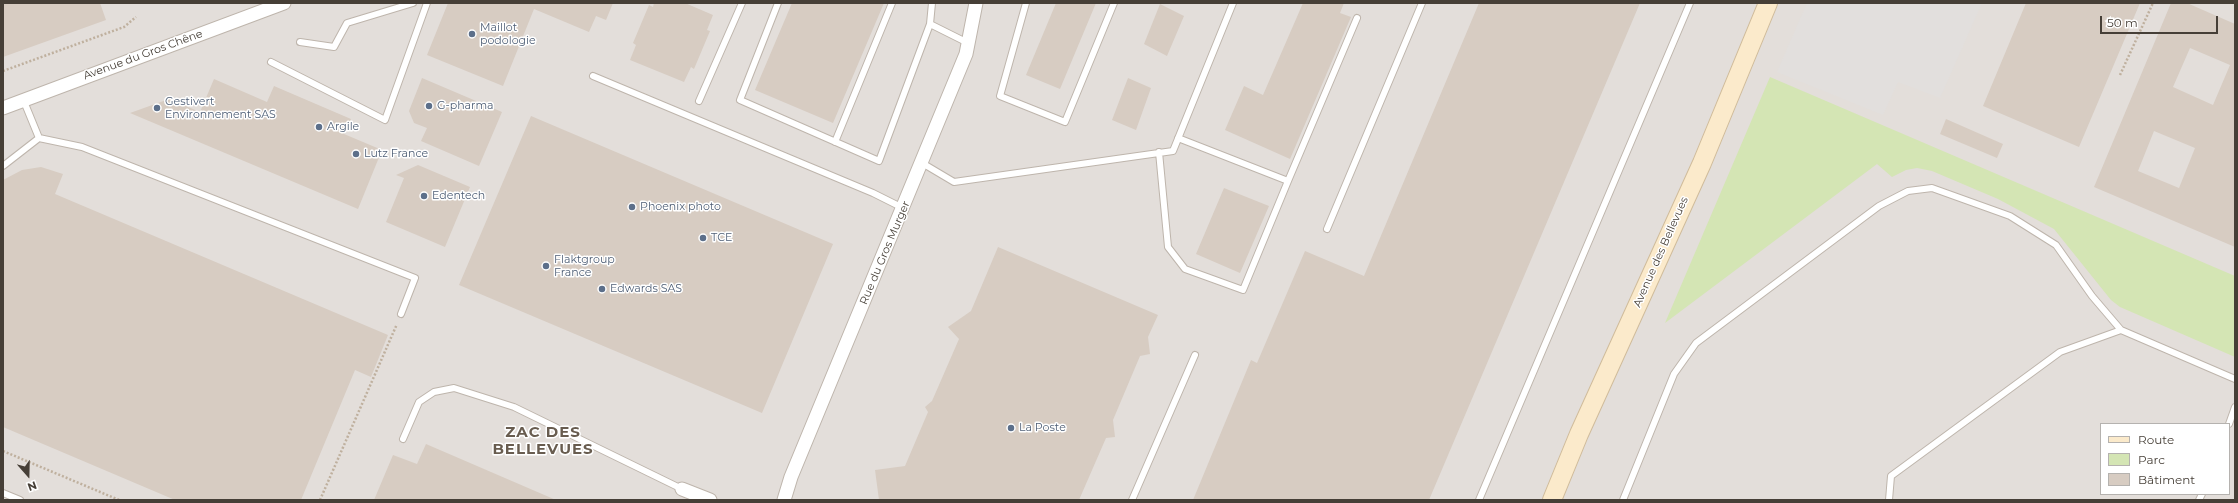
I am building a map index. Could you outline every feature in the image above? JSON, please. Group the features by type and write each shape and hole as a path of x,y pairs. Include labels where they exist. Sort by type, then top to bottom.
{"street":[{"name":"Avenue du Gros Chêne","path":"3,108 23,99 284,3"},
{"name":"Rue du Gros Murger","path":"784,500 791,477 966,54 976,3"},
{"name":"Avenue des Bellevues","path":"1552,500 1579,434 1702,163 1768,3"},
{"path":"682,489 710,500"}],"lane":[{"path":"300,42 334,47 347,23 413,3"},
{"path":"271,62 385,120 427,3"},
{"path":"699,101 742,3"},
{"path":"778,3 740,100 879,161 930,24 932,3"},
{"path":"836,142 892,3"},
{"path":"1026,3 1000,96 1065,122 1114,3"},
{"path":"922,163 954,182 1173,150 1233,3"},
{"path":"1327,229 1422,3"},
{"path":"1479,500 1690,3"},
{"path":"1159,152 1168,247 1185,269 1243,290 1357,18"},
{"path":"930,24 968,43"},
{"path":"593,76 873,193 903,208"},
{"path":"23,99 39,138"},
{"path":"3,166 39,138 82,147 415,278 401,314"},
{"path":"1178,138 1288,181"},
{"path":"1622,500 1674,374 1696,343 1879,206 1908,191 1932,188 2010,216 2056,245 2092,296 2121,330 2235,380"},
{"path":"1889,500 1891,476 1903,467 2060,352 2121,330"},
{"path":"1132,500 1195,355"},
{"path":"402,439 419,402 434,392 454,388 514,407 682,489"},
{"path":"2228,423 2235,407"},
{"path":"3,493 20,500"}],"path":[{"path":"2120,75 2153,3"},
{"path":"3,71 124,27 136,17"},
{"path":"320,500 401,314"},
{"path":"3,451 119,500"}],"shaded area":[{"path":"3,3 2235,3 2235,500 3,500"},
{"path":"1807,3 1982,3 1940,98 1898,82 1883,115 1777,72"}],"green space":[{"path":"1770,77 2235,276 2235,357 2120,307 2111,300 2054,229 1998,199 1932,171 1917,168 1906,170 1892,177 1877,164 1665,323"}],"building":[{"path":"3,3 100,3 106,20 3,57"},
{"path":"448,3 613,3 606,20 596,16 589,32 534,9 503,86 427,55"},
{"path":"654,3 685,3 713,15 707,30 710,31 694,69 691,67 684,82 630,60 636,45 633,43 649,5 653,7"},
{"path":"792,3 884,3 833,123 755,90"},
{"path":"1056,3 1096,3 1060,89 1026,75"},
{"path":"1303,3 1344,3 1340,13 1351,17 1290,159 1225,130 1244,86 1263,95"},
{"path":"1479,3 1640,3 1429,500 1193,500 1251,360 1257,363 1305,251 1364,276"},
{"path":"2026,3 2140,3 2079,147 1983,106"},
{"path":"2171,3 2187,3 2235,24 2235,247 2094,187","holes":["2190,48 2230,65 2213,105 2173,87","2154,131 2195,148 2179,188 2138,171"]},
{"path":"1160,4 1184,16 1167,56 1144,44"},
{"path":"422,78 502,112 479,166 421,141 427,128 414,123 409,111"},
{"path":"1128,78 1151,88 1136,130 1112,120"},
{"path":"214,79 267,102 274,86 351,119 344,134 382,150 358,209 130,113 169,99 200,112"},
{"path":"531,116 833,244 762,413 459,285"},
{"path":"1946,119 2003,144 1997,158 1940,134"},
{"path":"418,165 470,187 445,247 386,222 404,178 396,175"},
{"path":"41,167 63,174 55,194 388,335 371,377 355,370 301,500 175,500 3,427 3,180 22,170"},
{"path":"1224,188 1269,206 1240,273 1196,254"},
{"path":"998,247 1158,315 1148,337 1150,354 1140,356 1113,420 1115,437 1106,438 1079,500 879,500 875,470 905,466 928,412 925,407 932,401 959,339 948,327 971,311"},
{"path":"426,444 556,500 374,500 393,455 417,464"}],"place":[{"name":"Maillot podologie","path":"472,34"},
{"name":"G-pharma","path":"429,106"},
{"name":"Gestivert Environnement SAS","path":"157,108"},
{"name":"Argile","path":"319,127"},
{"name":"Lutz France","path":"356,154"},
{"name":"Edentech","path":"424,196"},
{"name":"Phoenix photo","path":"632,207"},
{"name":"TCE","path":"703,238"},
{"name":"Flaktgroup France","path":"546,266"},
{"name":"Edwards SAS","path":"602,289"},
{"name":"La Poste","path":"1011,428"}],"district":[{"name":"ZAC DES BELLEVUES","path":"543,442"}]}
